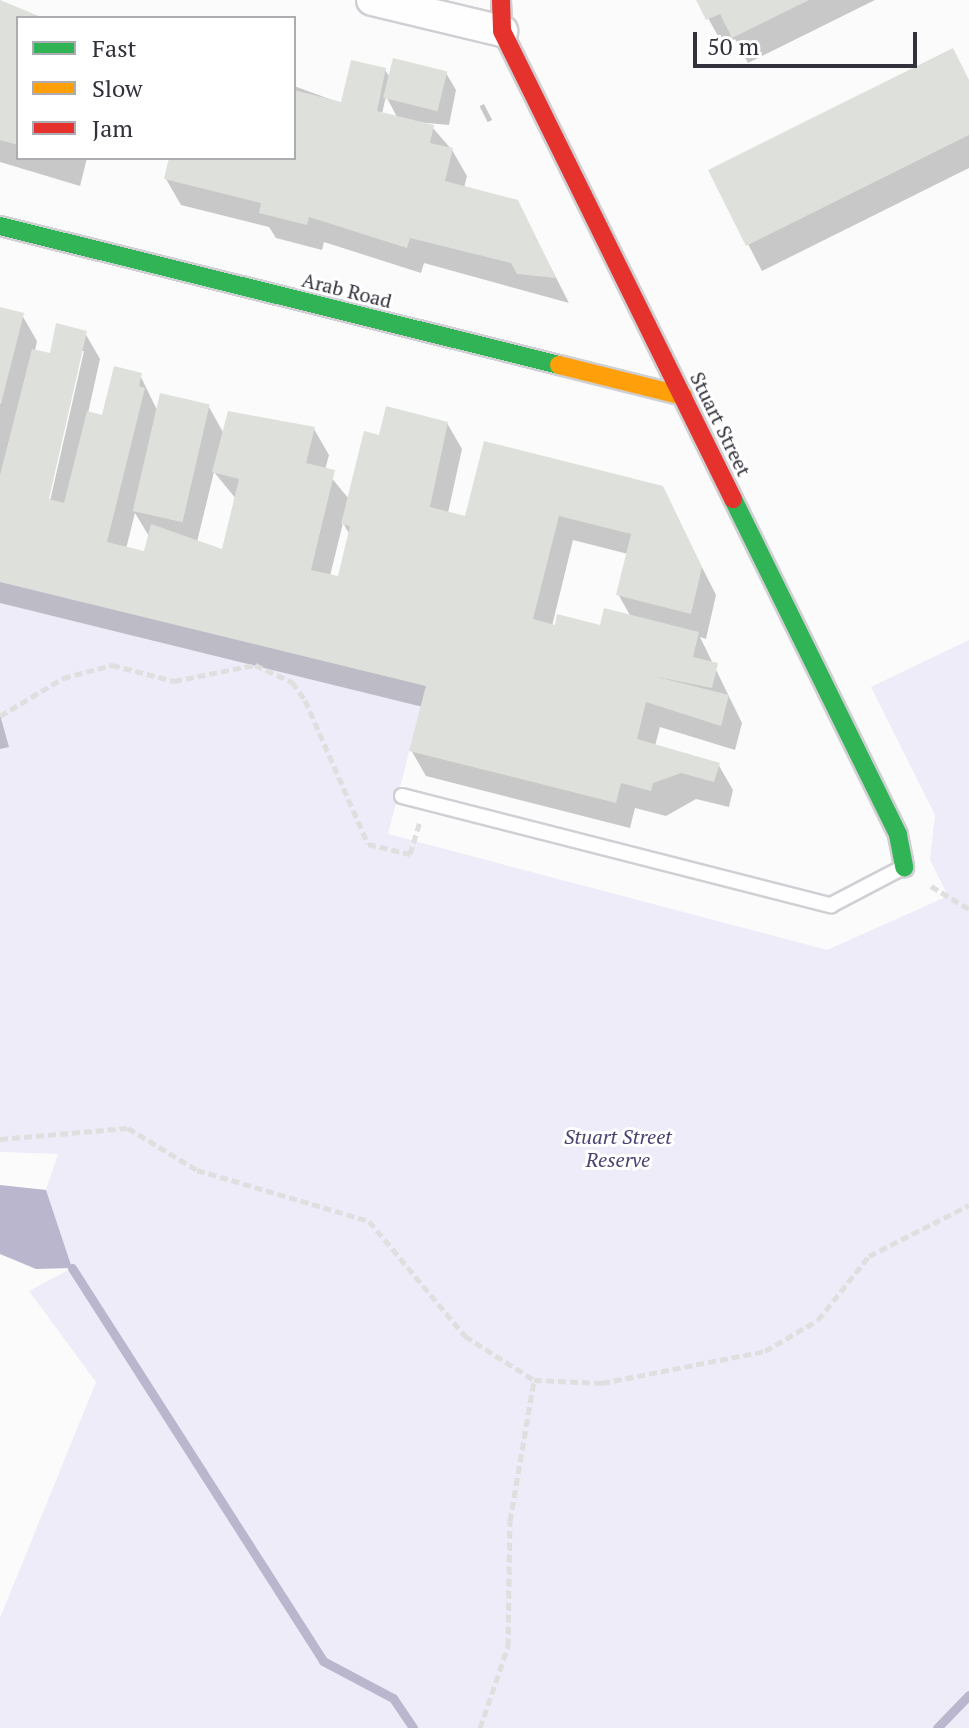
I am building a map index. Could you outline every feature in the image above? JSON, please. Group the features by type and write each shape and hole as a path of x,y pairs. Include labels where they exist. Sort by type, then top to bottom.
{"street":[{"path":"372,0 502,31"},
{"name":"Stuart Street","path":"501,0 502,31 898,835 904,867"},
{"name":"Arab Road","path":"0,226 683,396"}],"lane":[{"path":"402,796 831,905 904,867"}],"path":[{"path":"0,716 63,678 112,665 174,681 255,665 292,682 305,700 368,844 410,854 426,802"},
{"path":"904,867 969,909"},
{"path":"0,1139 128,1128 197,1170 369,1221 465,1336 534,1380 602,1383 765,1351 818,1320 869,1256 969,1205"},
{"path":"480,1728 508,1646 510,1521 534,1380"}],"green space":[{"name":"Stuart Street Reserve","path":"0,581 426,686 388,834 827,950 948,896 930,860 935,815 871,687 969,640 969,1728 0,1728 0,1618 96,1382 29,1291 72,1268 46,1190 58,1154 0,1152"}],"shaded area":[{"path":"0,1185 46,1190 72,1268 36,1269 0,1254"}],"building":[{"path":"0,0 39,16 16,16 16,144 0,140"},
{"path":"696,0 809,0 732,38 720,14 706,20"},
{"path":"953,48 969,80 969,135 746,246 708,170"},
{"path":"393,58 447,72 437,111 383,98"},
{"path":"351,60 386,68 377,111 434,125 430,143 453,148 445,181 518,200 556,278 517,274 511,263 410,238 407,248 309,217 307,225 259,213 261,203 164,179 169,160 296,160 296,91 341,102"},
{"path":"0,307 24,313 1,404 0,404"},
{"path":"56,323 87,331 49,499 64,503 87,411 102,415 114,366 142,373 139,386 145,388 107,542 144,551 151,524 222,549 239,479 212,472 228,411 315,427 306,463 335,470 311,570 338,576 350,526 341,524 364,431 379,435 386,406 448,422 430,507 465,516 484,441 663,486 702,567 691,614 616,595 631,534 559,516 533,619 555,625 557,614 600,625 604,608 699,632 693,657 718,663 712,688 653,676 729,695 721,726 646,702 637,739 720,763 714,782 681,773 653,783 651,791 621,783 616,803 409,751 426,686 0,582 0,475 32,349 50,353"},
{"path":"160,393 210,404 182,522 133,511"}],"waterway":[{"path":"72,1268 323,1661 393,1698 413,1728"},
{"path":"937,1728 969,1695"}],"traffic: fast":[{"path":"0,226 559,365"},
{"path":"733,499 898,835 904,867"}],"traffic: slow":[{"path":"559,365 683,396"}],"traffic: jam":[{"path":"501,0 502,31 733,499"}]}
